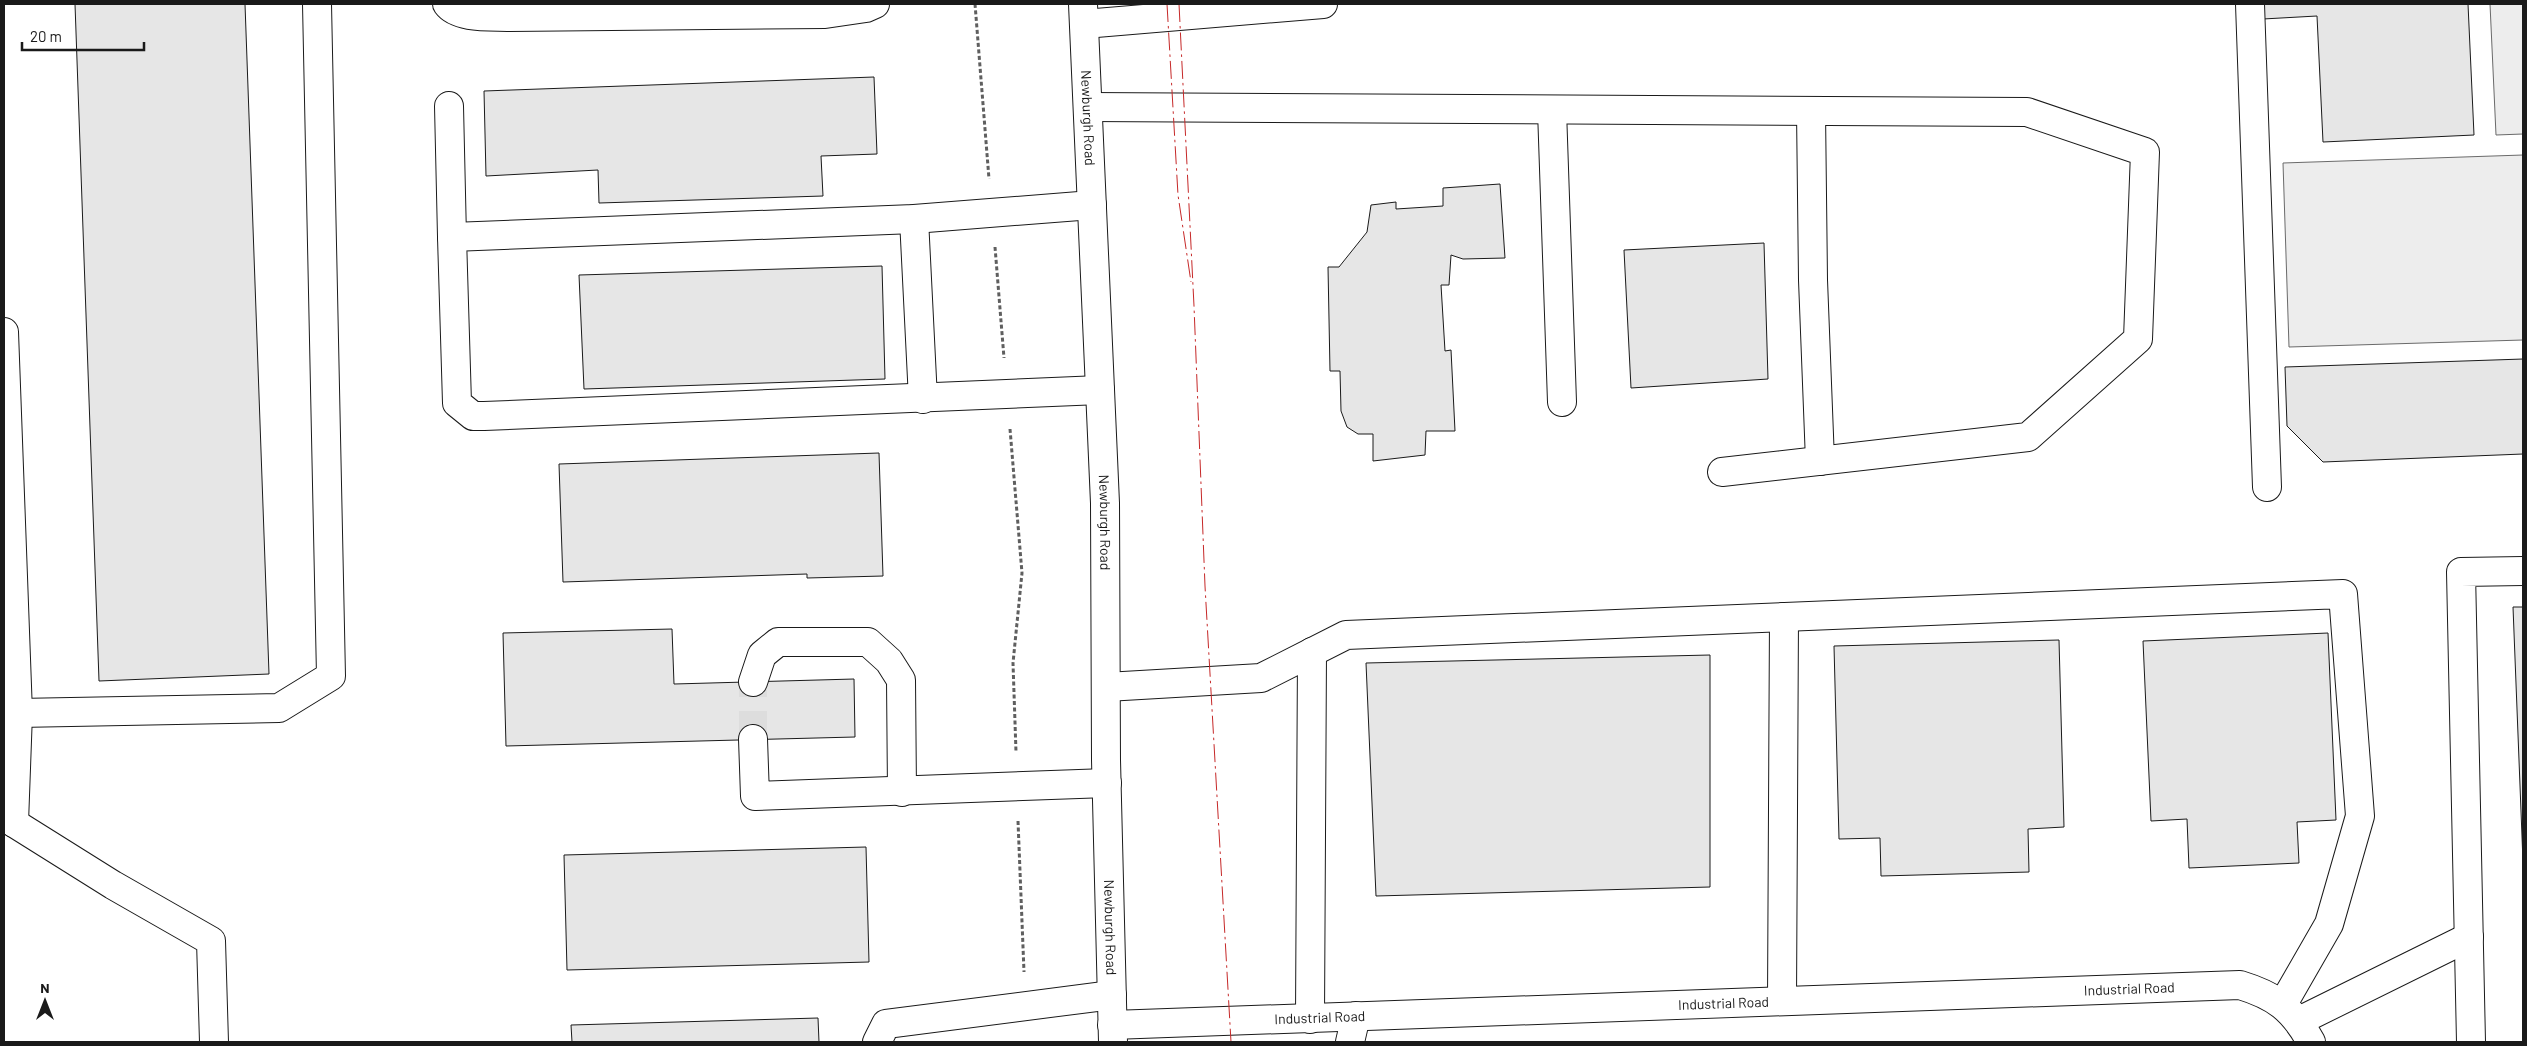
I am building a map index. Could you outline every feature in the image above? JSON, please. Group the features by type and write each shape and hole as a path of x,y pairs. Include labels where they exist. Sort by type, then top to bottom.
{"street":[{"path":"11,713 279,708 331,676 317,4"},
{"path":"447,4 450,9 471,15 510,18 825,14 866,8 875,4"},
{"path":"1084,14 1323,4"},
{"path":"2250,4 2267,487"},
{"name":"Newburgh Road","path":"1084,14 1105,503 1107,783 1112,1034"},
{"path":"450,106 456,403 473,416 1007,396 1100,390"},
{"path":"1088,107 2027,112 2145,152 2138,339 2028,437 1722,472"},
{"path":"1552,110 1562,402"},
{"path":"1811,111 1814,290 1820,461"},
{"path":"452,237 914,219 1092,205"},
{"path":"914,219 923,399"},
{"path":"4,332 11,713 9,826 211,941 214,1042"},
{"path":"2471,1042 2461,572 2523,570"},
{"path":"1106,687 1262,678 1346,635 2343,594 2360,816 2298,1023"},
{"path":"1782,1002 1784,617"},
{"path":"753,682 762,655 778,642 868,642 889,661 900,680 902,792"},
{"path":"1310,1018 1312,652"},
{"path":"753,739 755,796 1107,783"},
{"path":"2298,1023 2469,937"},
{"name":"Industrial Road","path":"1112,1034 1310,1018 1353,1029 1782,1002 2240,985 2262,992 2298,1023"},
{"path":"877,1042 886,1024 1112,995"}],"path":[{"path":"976,4 1022,573 1013,664 1016,787 1026,1006"}],"shaded area":[{"path":"2490,4 2523,4 2523,134 2496,135"},
{"path":"2523,155 2523,340 2289,347 2283,163"}],"building":[{"path":"75,4 245,4 269,674 99,681"},
{"path":"2263,4 2468,4 2474,135 2323,142 2317,16 2263,19"},
{"path":"874,77 877,154 821,156 823,196 599,203 598,170 486,176 484,91"},
{"path":"1500,184 1505,258 1463,259 1451,255 1449,285 1441,285 1445,351 1451,350 1455,431 1426,431 1425,455 1373,461 1373,434 1358,434 1347,427 1341,411 1340,371 1330,371 1328,267 1339,267 1367,232 1371,205 1396,202 1396,209 1443,206 1443,188"},
{"path":"1764,243 1768,379 1631,388 1624,250"},
{"path":"882,266 885,379 584,389 579,275"},
{"path":"2523,359 2523,454 2323,462 2287,426 2285,367"},
{"path":"879,453 883,576 807,578 807,574 563,582 559,464"},
{"path":"2513,607 2523,607 2523,862"},
{"path":"672,629 674,684 854,679 855,737 506,746 503,633"},
{"path":"2328,633 2336,820 2297,822 2299,863 2189,868 2187,819 2151,821 2143,641"},
{"path":"2059,640 2064,827 2028,829 2029,872 1881,876 1880,838 1839,839 1834,646"},
{"path":"1710,655 1710,887 1376,896 1366,663"},
{"path":"866,847 869,962 567,970 564,855"},
{"path":"818,1018 819,1042 572,1042 571,1025"}],"tunnel":[{"path":"753,682 753,739"}],"power":[{"path":"1167,4 1178,195 1191,282"},
{"path":"1179,4 1194,306 1205,586 1231,1042"}]}
